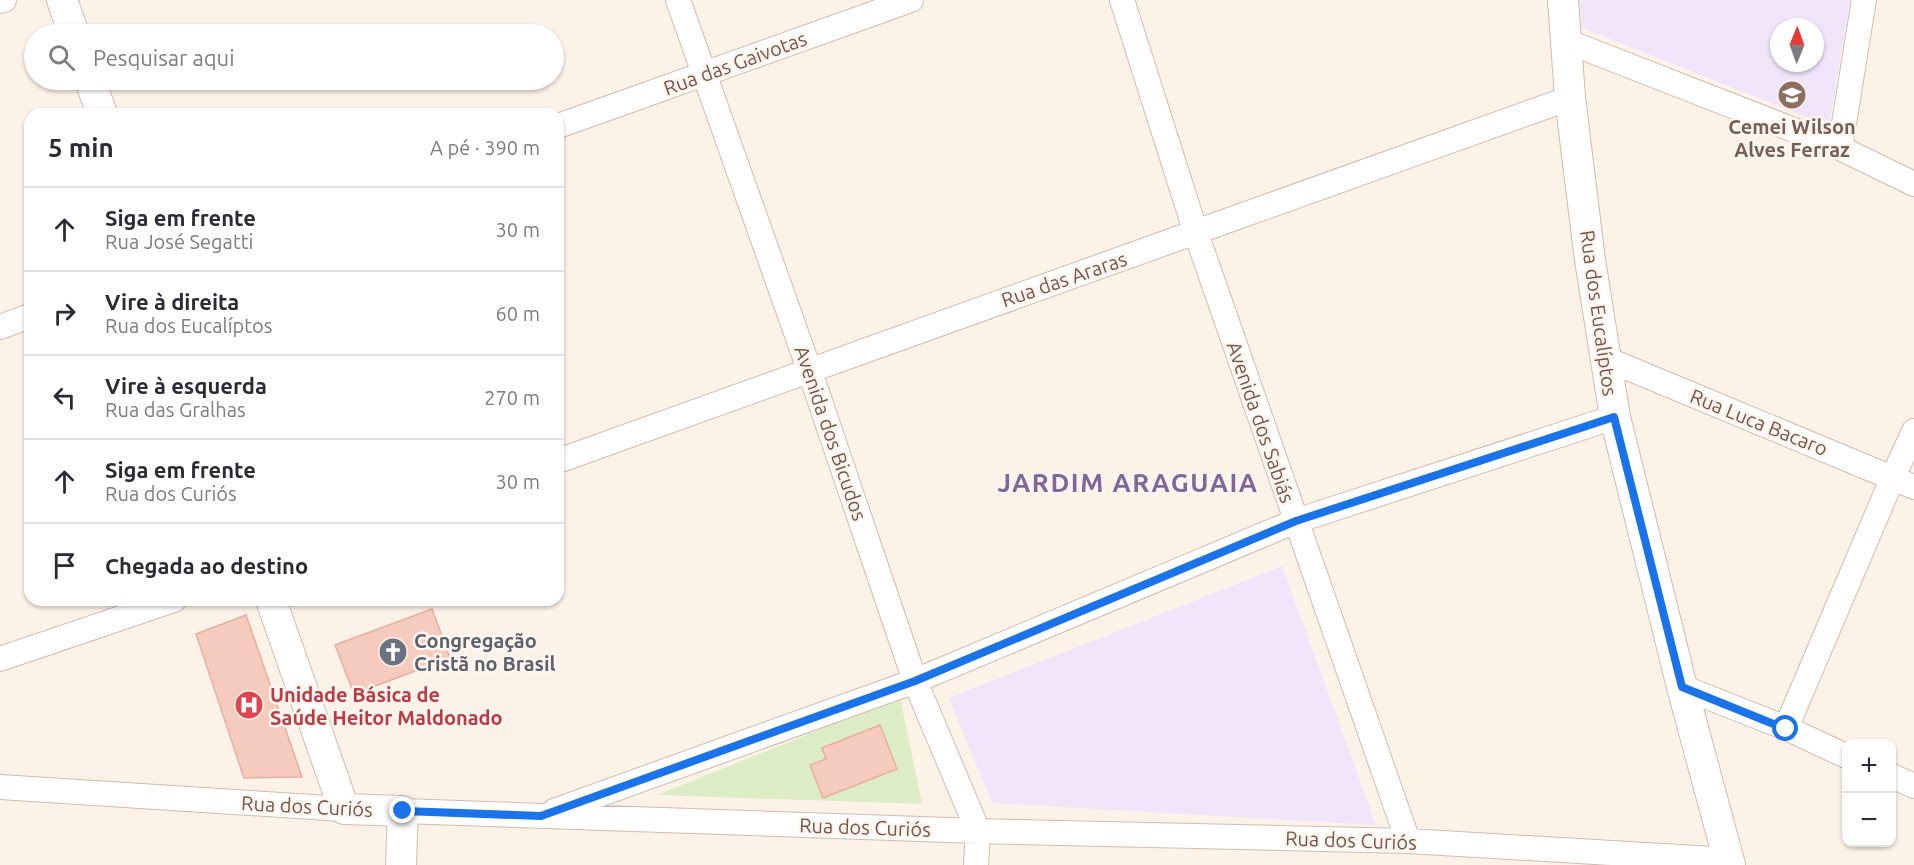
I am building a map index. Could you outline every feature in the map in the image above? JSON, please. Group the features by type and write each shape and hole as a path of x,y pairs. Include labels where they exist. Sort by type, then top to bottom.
{"street":[{"path":"62,0 70,24"},
{"name":"Avenida dos Bicudos","path":"678,0 809,369 915,681 978,831 976,865"},
{"name":"Rua das Gaivotas","path":"564,124 911,0"},
{"name":"Avenida dos Sabiás","path":"1122,0 1196,233 1408,841"},
{"name":"Rua dos Eucalíptos","path":"1563,0 1570,98 1604,358 1614,417 1682,687 1730,862"},
{"path":"1840,148 1864,0"},
{"path":"1566,41 1840,148 1914,184"},
{"path":"94,90 100,108"},
{"name":"Rua das Araras","path":"564,459 809,369 1570,98"},
{"path":"0,327 24,318"},
{"name":"Rua Luca Bacaro","path":"1604,358 1903,482"},
{"path":"541,816 915,681 1296,521 1614,417"},
{"path":"1786,729 1903,482 1914,431"},
{"path":"0,659 156,606"},
{"path":"273,606 344,809"},
{"path":"1682,687 1842,754"},
{"path":"1896,778 1914,786"},
{"name":"Rua dos Curiós","path":"0,787 344,809 978,831 1408,841 1730,862"},
{"path":"401,865 403,811"}],"shaded area":[{"name":"Cemei Wilson Alves Ferraz","path":"1579,0 1850,0 1829,126 1582,28"},
{"path":"1282,566 1376,825 992,803 949,698"}],"green space":[{"path":"900,697 922,804 657,795","holes":["880,726 897,769 823,797 826,759 822,748"]}],"building":[{"name":"Congregação Cristã no Brasil","path":"432,609 450,658 354,694 335,645"},
{"name":"Unidade Básica de Saúde Heitor Maldonado","path":"246,615 302,777 244,778 196,634"},
{"path":"880,725 897,769 823,798 810,765 826,759 822,748"}],"place":[{"name":"Cemei Wilson Alves Ferraz","path":"1792,95"},
{"name":"Congregação Cristã no Brasil","path":"393,652"},
{"name":"Unidade Básica de Saúde Heitor Maldonado","path":"249,705"}],"district":[{"name":"JARDIM ARAGUAIA","path":"1128,482"}],"route":[{"path":"403,811 541,816 915,681 1296,521 1614,417 1682,687 1786,729"}]}
